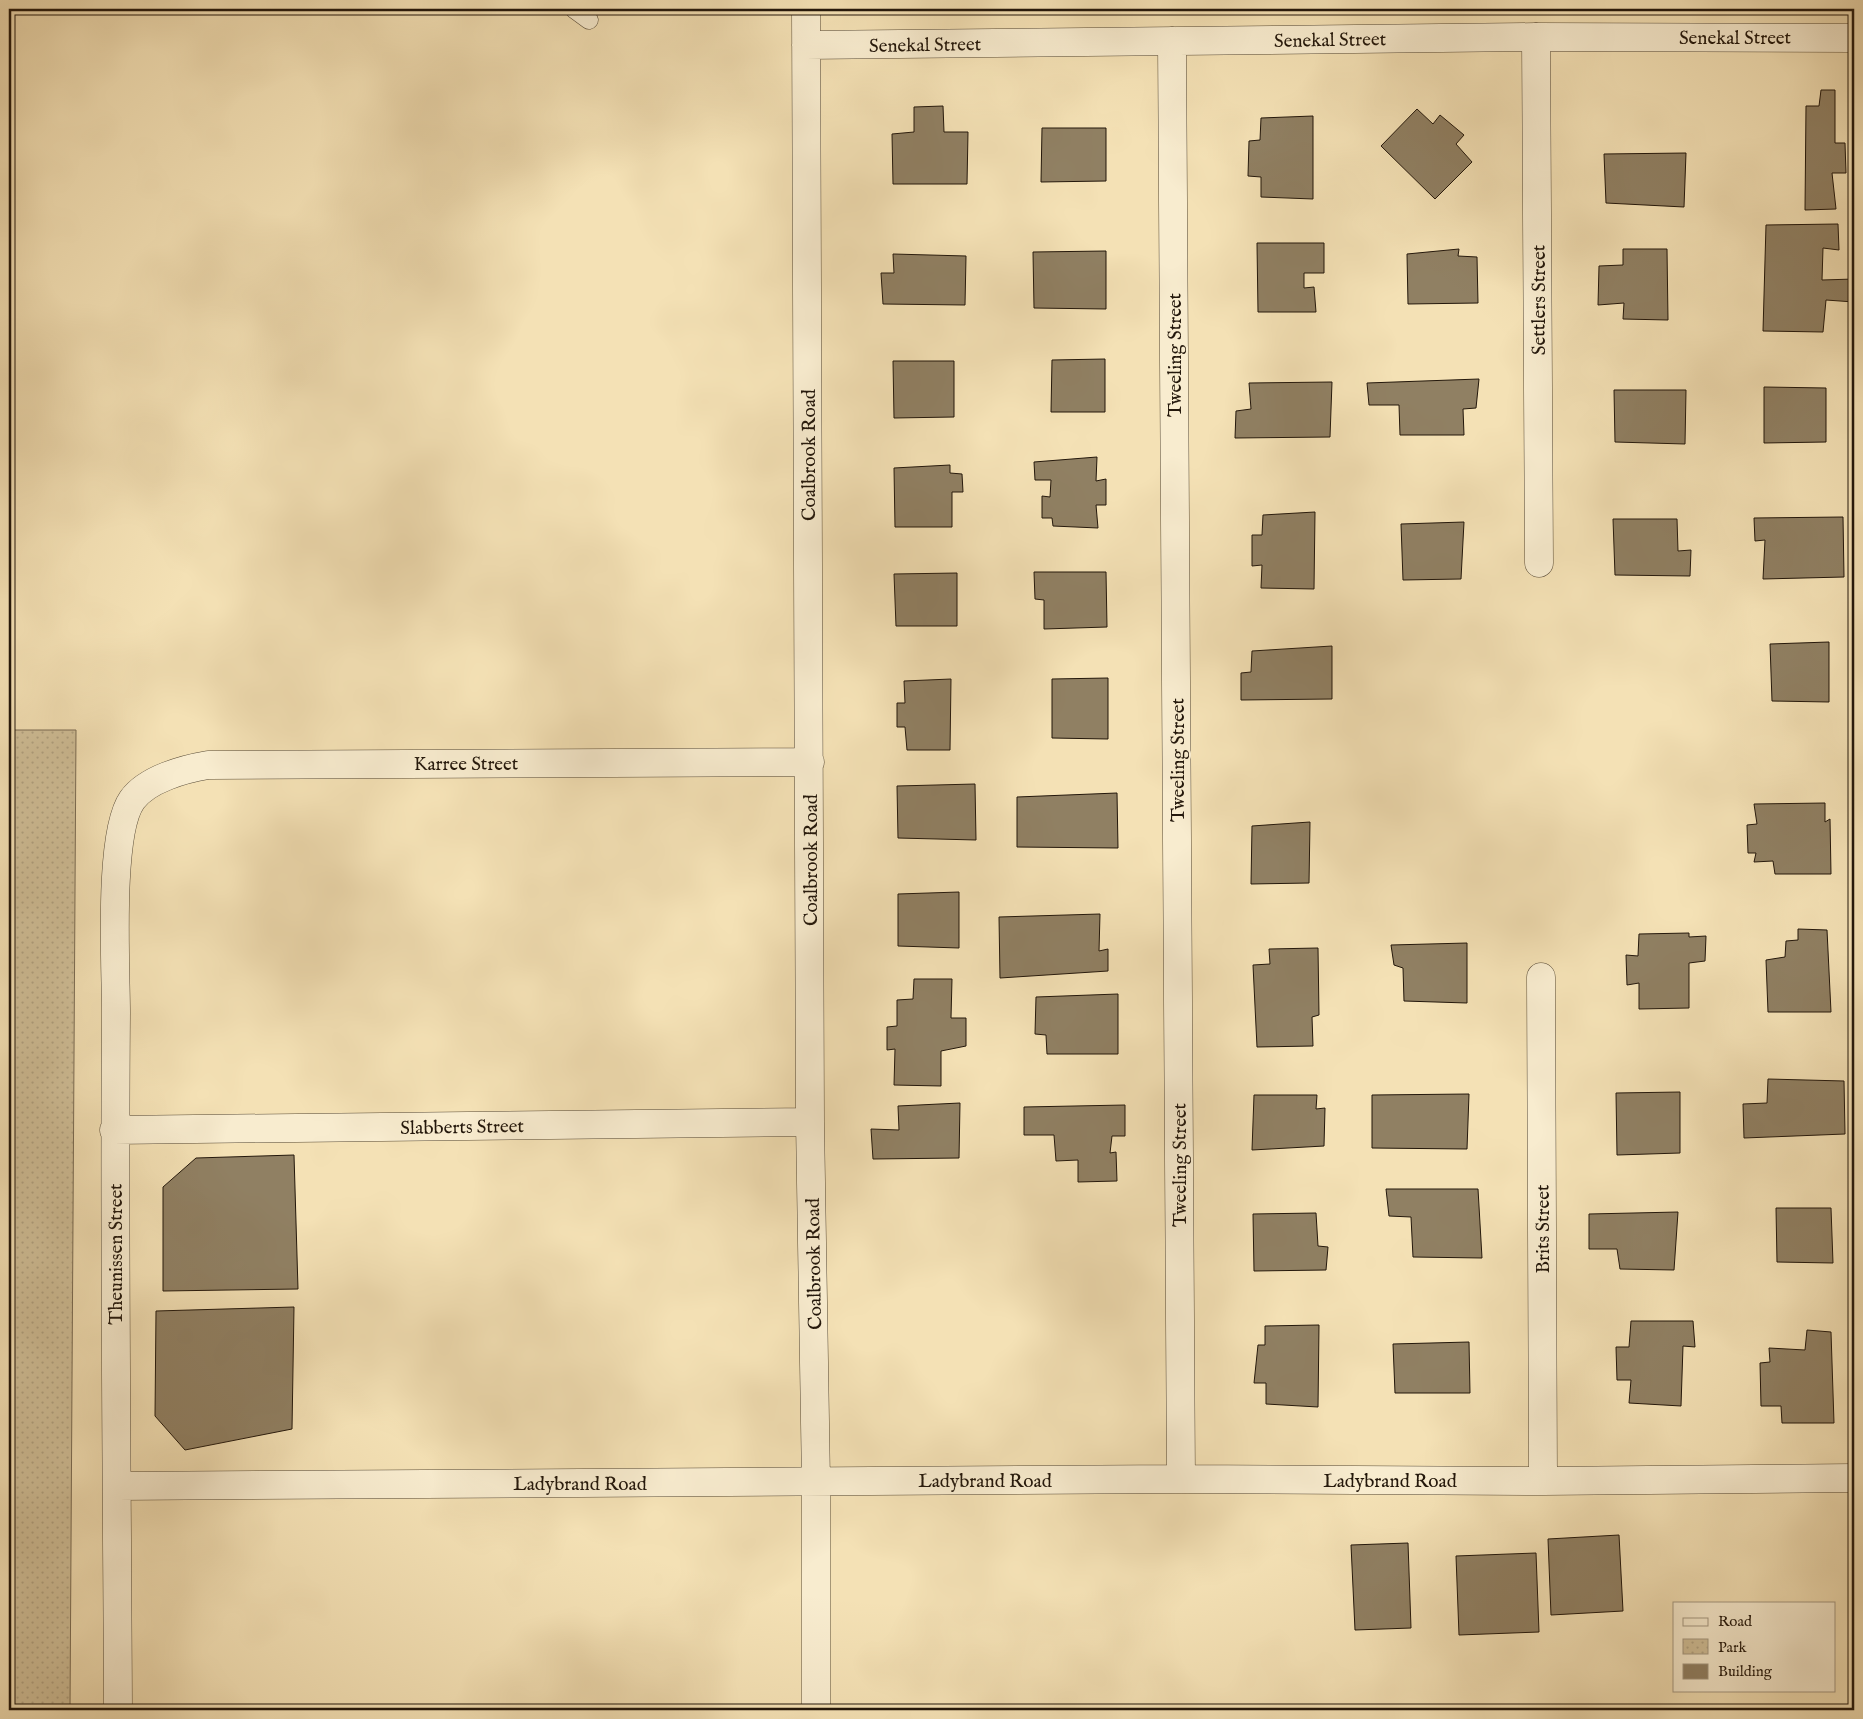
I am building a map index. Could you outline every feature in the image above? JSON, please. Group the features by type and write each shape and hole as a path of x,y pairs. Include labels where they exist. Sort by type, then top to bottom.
{"street":[{"name":"Coalbrook Road","path":"806,9 810,1122 816,1482 816,1710"},
{"name":"Senekal Street","path":"806,45 1536,37 1854,38"},
{"name":"Settlers Street","path":"1536,37 1539,563"},
{"name":"Tweeling Street","path":"1172,41 1181,1479"},
{"name":"Karree Street","path":"132,800 166,775 208,764 810,762"},
{"name":"Theunissen Street","path":"118,1710 114,1130 116,878 119,834 132,800"},
{"name":"Brits Street","path":"1541,977 1543,1481"},
{"name":"Slabberts Street","path":"114,1130 810,1122"},
{"name":"Ladybrand Road","path":"117,1486 1181,1479 1543,1481 1854,1478"}],"lane":[{"path":"574,9 589,20"}],"green space":[{"path":"9,730 76,730 70,1710 9,1710"}],"building":[{"path":"1821,90 1835,90 1835,143 1845,143 1846,173 1832,173 1836,209 1805,210 1806,106 1819,106"},
{"path":"943,106 944,132 968,132 967,184 893,184 892,134 914,132 914,107"},
{"path":"1417,109 1433,124 1440,115 1464,135 1456,144 1472,162 1435,199 1381,146"},
{"path":"1313,116 1313,199 1261,197 1261,177 1248,176 1249,141 1260,140 1261,118"},
{"path":"1042,128 1106,128 1106,181 1041,182"},
{"path":"1686,153 1684,207 1606,203 1604,154"},
{"path":"1838,224 1839,250 1823,248 1822,280 1854,279 1854,302 1826,300 1823,332 1763,331 1766,225"},
{"path":"1257,243 1324,243 1324,273 1304,273 1304,288 1314,287 1316,312 1258,312"},
{"path":"1459,249 1458,256 1477,257 1478,303 1408,304 1407,254"},
{"path":"1623,249 1667,249 1668,320 1623,319 1624,303 1598,305 1599,266 1623,265"},
{"path":"1106,251 1106,309 1034,308 1033,252"},
{"path":"893,254 966,256 965,305 883,304 881,273 894,273"},
{"path":"1105,359 1105,412 1051,412 1052,360"},
{"path":"893,361 954,361 954,417 894,418"},
{"path":"1479,379 1476,408 1463,409 1464,435 1400,435 1399,405 1369,405 1367,383"},
{"path":"1332,382 1330,437 1235,438 1236,411 1251,409 1249,383"},
{"path":"1764,387 1826,388 1826,442 1764,443"},
{"path":"1614,390 1686,390 1685,444 1615,442"},
{"path":"1097,457 1096,481 1106,479 1106,505 1096,505 1098,528 1053,526 1052,518 1042,518 1042,496 1050,497 1051,480 1035,480 1034,462"},
{"path":"950,465 950,473 962,474 963,492 952,492 952,527 895,527 894,468"},
{"path":"1315,512 1314,589 1261,588 1262,565 1252,566 1252,535 1262,535 1263,515"},
{"path":"1843,517 1844,577 1763,579 1765,540 1755,541 1754,518"},
{"path":"1613,519 1677,519 1678,551 1691,550 1690,576 1615,575"},
{"path":"1464,522 1461,579 1403,580 1401,524"},
{"path":"1034,572 1106,572 1107,627 1044,629 1044,600 1035,599"},
{"path":"957,573 957,626 896,626 894,574"},
{"path":"1829,642 1829,702 1772,701 1770,644"},
{"path":"1332,646 1332,699 1241,700 1241,673 1251,672 1252,651"},
{"path":"1108,678 1108,739 1052,738 1052,679"},
{"path":"951,679 950,750 907,750 905,727 897,727 897,703 905,703 904,681"},
{"path":"975,784 976,840 898,838 897,786"},
{"path":"1117,793 1118,848 1017,847 1017,797"},
{"path":"1825,803 1825,822 1830,819 1831,874 1775,874 1773,861 1754,862 1756,853 1748,853 1747,825 1757,824 1754,804"},
{"path":"1310,822 1309,883 1251,884 1252,826"},
{"path":"959,892 959,948 898,946 898,894"},
{"path":"1100,914 1099,951 1108,949 1108,971 1000,978 999,917"},
{"path":"1798,929 1827,930 1831,1012 1768,1012 1766,960 1785,957 1786,941 1798,940"},
{"path":"1689,933 1689,937 1706,936 1705,961 1689,963 1689,1008 1639,1009 1639,983 1627,985 1626,955 1638,956 1639,934"},
{"path":"1467,943 1467,1003 1404,1001 1403,968 1394,965 1391,945"},
{"path":"1318,948 1319,1015 1312,1017 1313,1046 1257,1047 1253,965 1270,964 1269,949"},
{"path":"914,979 952,979 951,1018 966,1018 966,1046 941,1051 941,1086 894,1085 895,1049 887,1050 887,1027 897,1026 897,1000 913,999"},
{"path":"1118,994 1118,1054 1047,1054 1046,1035 1035,1034 1036,997"},
{"path":"1768,1079 1844,1081 1845,1134 1744,1138 1743,1104 1767,1103"},
{"path":"1680,1092 1680,1153 1617,1155 1616,1093"},
{"path":"1469,1094 1467,1149 1372,1148 1372,1095"},
{"path":"1254,1095 1317,1095 1316,1109 1325,1108 1324,1146 1252,1150"},
{"path":"960,1103 959,1158 873,1159 871,1129 899,1130 898,1106"},
{"path":"1125,1105 1125,1136 1112,1136 1110,1153 1116,1152 1117,1181 1078,1182 1078,1160 1056,1161 1054,1135 1024,1135 1024,1107"},
{"path":"294,1155 298,1289 163,1291 163,1187 196,1158"},
{"path":"1386,1189 1478,1189 1482,1258 1413,1257 1411,1217 1389,1216"},
{"path":"1776,1208 1831,1208 1833,1263 1777,1262"},
{"path":"1678,1212 1674,1270 1620,1269 1617,1249 1589,1249 1589,1214"},
{"path":"1316,1213 1318,1246 1328,1247 1326,1270 1254,1271 1253,1214"},
{"path":"294,1307 292,1429 185,1450 155,1416 156,1311"},
{"path":"1631,1321 1693,1321 1695,1347 1683,1346 1681,1406 1629,1403 1631,1380 1617,1380 1616,1347 1629,1347"},
{"path":"1319,1325 1318,1407 1266,1404 1266,1383 1254,1383 1258,1345 1265,1345 1265,1326"},
{"path":"1807,1330 1831,1332 1834,1423 1782,1423 1781,1406 1761,1406 1760,1363 1770,1362 1769,1348 1805,1350"},
{"path":"1469,1342 1470,1393 1395,1393 1393,1344"},
{"path":"1619,1535 1623,1611 1551,1615 1548,1539"},
{"path":"1408,1543 1411,1628 1355,1630 1351,1545"},
{"path":"1536,1553 1539,1632 1459,1635 1456,1556"}]}
